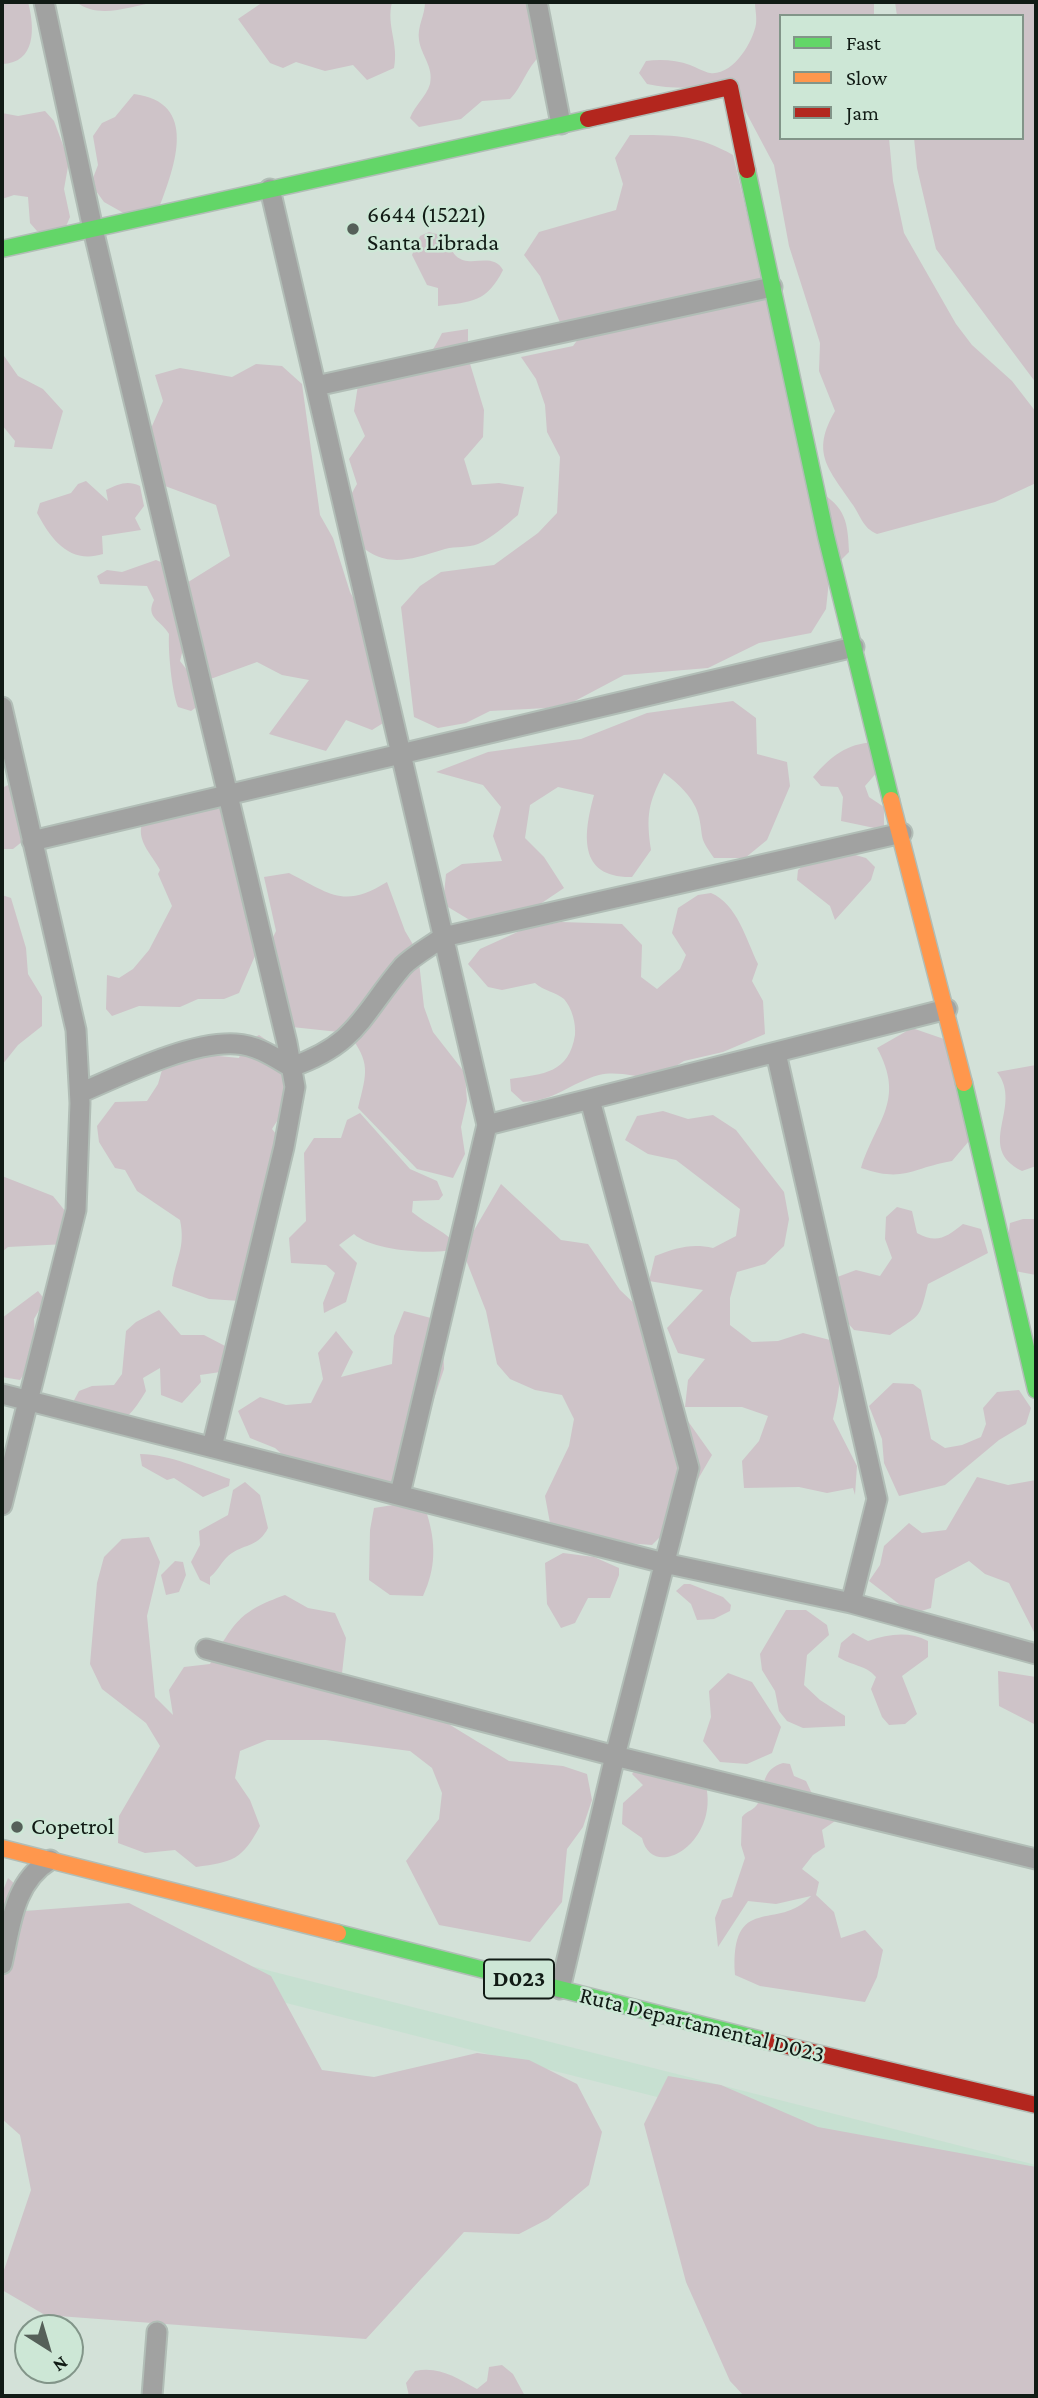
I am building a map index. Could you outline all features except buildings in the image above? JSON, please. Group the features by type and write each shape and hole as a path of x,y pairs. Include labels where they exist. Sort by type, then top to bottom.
{"street":[{"path":"44,2 93,229 295,1087 284,1147 212,1447"},
{"path":"537,2 561,124"},
{"path":"2,249 730,87 772,287 854,648 947,1009 1036,1390"},
{"path":"270,189 487,1125 400,1494"},
{"path":"316,386 772,287"},
{"path":"32,841 854,648"},
{"path":"2,707 76,1030 80,1093 76,1210 2,1505"},
{"path":"292,1067 337,1047 373,1009 405,965 443,937 902,833"},
{"path":"487,1125 947,1009"},
{"path":"80,1093 193,1050 236,1044 260,1050 292,1067"},
{"path":"776,1052 877,1499 851,1603"},
{"path":"560,1989 615,1756 689,1468 590,1100"},
{"path":"2,1394 664,1563 851,1603 1036,1654"},
{"path":"206,1648 615,1756 1036,1859"},
{"name":"Ruta Departamental D023","path":"2,1848 920,2080 1036,2105"},
{"path":"2,1964 22,1887 35,1870 50,1860"},
{"path":"152,2396 157,2332"}],"shaded area":[{"path":"2,2 28,2 32,33 27,51 21,58 2,64"},
{"path":"76,2 157,2 105,11 85,7"},
{"path":"263,2 392,2 390,19 395,51 394,68 367,80 353,65 325,71 296,62 283,68 270,63 238,19"},
{"path":"425,2 535,2 541,55 510,99 482,101 461,119 419,127 410,118 426,93 431,78 419,35"},
{"path":"755,2 874,2 874,14 779,14 779,140 889,140 893,181 904,233 956,324 972,345 1012,381 1036,412 1036,483 995,502 877,534 865,525 830,471 823,450 828,426 835,411 819,371 820,343 789,246 774,165 731,84 689,88 658,86 647,84 639,73 646,61 657,60 680,62 710,73 726,69 734,64 746,48 756,24"},
{"path":"895,2 1036,2 1036,383 936,249 917,168 914,140 1024,140 1024,14 897,14"},
{"path":"134,94 154,99 168,109 175,123 177,138 171,174 159,208 127,215 104,202 96,191 93,178 98,165 93,136 102,123 115,117"},
{"path":"45,111 54,121 69,161 64,189 70,217 64,231 37,231 30,223 28,197 14,195 2,199 2,113 18,116"},
{"path":"630,135 695,139 733,155 812,487 831,500 842,513 849,552 830,571 826,609 811,633 759,643 708,668 624,675 573,702 547,708 490,711 466,723 438,728 414,717 401,607 420,586 441,572 494,565 538,533 557,513 560,457 547,432 545,405 536,379 521,357 573,346 589,324 562,327 540,276 524,255 539,232 616,210 623,184 615,158"},
{"path":"429,232 444,236 454,254 462,260 498,264 503,270 491,289 469,301 438,306 438,288 427,285 412,255 420,236"},
{"path":"468,329 468,357 484,410 483,437 464,459 472,485 499,483 524,487 518,515 494,535 474,545 449,548 403,560 381,558 370,553 346,533 344,507 357,484 349,459 365,436 354,411 358,385 388,381 409,374 426,359 442,333"},
{"path":"2,353 18,376 43,389 63,411 52,449 14,447 15,441 2,425"},
{"path":"256,364 282,366 302,384 320,515 333,538 350,592 376,639 388,720 372,730 346,720 326,751 269,734 309,680 282,675 257,662 205,681 185,663 190,636 185,584 230,556 216,505 165,486 141,470 134,444 152,426 163,401 155,375 180,368 232,377"},
{"path":"86,481 108,501 106,490 131,483 140,486 144,506 135,518 141,530 102,536 103,554 81,556 63,548 49,533 37,513 40,503 71,493 78,484"},
{"path":"156,560 168,565 183,649 180,661 195,680 198,706 191,711 178,707 171,672 169,634 151,611 154,600 147,586 100,584 97,576 107,570 122,572"},
{"path":"733,701 756,718 757,754 787,762 790,786 767,840 745,858 714,858 704,841 694,804 664,773 650,810 651,850 632,877 614,875 593,862 589,851 588,825 594,795 558,787 530,805 525,838 544,857 564,888 521,917 468,919 443,904 446,874 462,864 502,861 493,836 501,807 483,785 436,772 488,752 581,739 647,713"},
{"path":"874,742 879,770 865,786 869,797 884,807 884,830 841,821 843,797 838,787 821,786 813,777 840,752 855,745"},
{"path":"10,784 16,785 33,833 13,849 2,849 2,788"},
{"path":"198,805 231,811 261,942 239,993 224,999 198,999 180,1007 139,1006 112,1016 106,1009 107,975 119,978 133,969 149,950 172,906 158,874 160,870 142,840 143,821"},
{"path":"852,854 866,858 875,867 871,880 835,920 830,906 797,880 798,870 815,855"},
{"path":"289,873 327,892 348,897 387,882 405,931 418,953 424,1007 433,1032 465,1073 467,1101 461,1127 465,1154 453,1178 417,1169 358,1108 365,1076 364,1060 348,1033 292,1027 260,981 265,954 276,931 264,877"},
{"path":"711,893 728,905 734,914 758,964 752,981 763,1001 765,1034 723,1052 684,1061 653,1080 619,1074 599,1075 553,1095 523,1102 511,1091 510,1079 544,1073 561,1064 572,1048 574,1021 564,999 535,983 502,990 488,987 468,964 480,949 522,930 561,922 622,924 642,945 641,977 657,989 680,969 686,955 672,933 678,908 698,895"},
{"path":"2,895 11,898 26,948 28,974 42,997 42,1026 18,1045 2,1065"},
{"path":"912,1028 944,1039 969,1141 952,1161 908,1173 888,1174 861,1168 889,1097 889,1082 877,1048"},
{"path":"259,1035 279,1049 287,1081 279,1118 272,1129 281,1140 241,1301 209,1299 172,1286 181,1247 180,1220 137,1191 125,1170 115,1168 99,1142 97,1126 115,1102 147,1101 158,1084 162,1070 189,1053 239,1058 243,1045"},
{"path":"1036,1065 1036,1166 1022,1171 1008,1161 1002,1150 1000,1138 1006,1099 1004,1085 997,1072"},
{"path":"663,1111 688,1119 713,1115 736,1130 784,1192 789,1219 784,1246 765,1264 737,1272 730,1298 730,1325 752,1342 778,1341 803,1333 830,1340 839,1379 833,1419 857,1466 855,1495 853,1488 827,1493 799,1487 744,1488 742,1461 759,1441 768,1416 742,1407 685,1407 688,1380 705,1359 678,1353 667,1328 703,1290 649,1281 655,1256 684,1247 713,1248 736,1236 740,1209 676,1160 648,1154 625,1140 637,1116"},
{"path":"360,1113 410,1169 437,1181 443,1195 439,1200 413,1201 412,1212 449,1237 460,1248 421,1252 389,1248 363,1240 354,1234 339,1245 357,1263 346,1302 324,1313 323,1303 335,1273 326,1265 291,1263 289,1238 306,1221 304,1153 314,1138 341,1138 347,1120"},
{"path":"2,1176 53,1196 70,1217 66,1244 8,1247 2,1252"},
{"path":"501,1184 561,1240 588,1244 620,1290 640,1309 663,1386 712,1455 671,1526 652,1545 599,1541 550,1523 545,1496 569,1446 574,1419 562,1395 535,1390 510,1379 497,1364 486,1311 466,1260 473,1232"},
{"path":"897,1207 912,1211 917,1233 930,1238 942,1238 963,1224 981,1229 988,1253 928,1284 918,1315 890,1335 854,1330 832,1305 832,1279 856,1270 880,1276 892,1258 885,1239 886,1217"},
{"path":"1036,1219 1036,1275 1004,1269 1010,1223"},
{"path":"38,1291 45,1300 34,1319 36,1356 20,1380 2,1377 2,1318"},
{"path":"159,1310 181,1335 204,1335 227,1347 227,1371 200,1375 201,1382 182,1403 161,1395 160,1368 143,1378 146,1391 126,1417 112,1423 80,1424 71,1406 79,1391 92,1386 114,1385 122,1374 126,1331 136,1322"},
{"path":"404,1311 431,1318 443,1341 444,1369 406,1483 380,1494 295,1466 275,1448 250,1438 238,1411 260,1397 286,1405 311,1403 323,1379 318,1353 336,1331 353,1352 341,1377 392,1364 394,1336"},
{"path":"893,1383 913,1384 921,1390 931,1439 945,1448 981,1437 986,1424 983,1408 997,1392 1019,1390 1031,1408 1026,1424 999,1440 945,1485 899,1496 884,1463 882,1439 869,1406"},
{"path":"140,1454 163,1457 198,1467 230,1479 229,1486 203,1497 174,1478 167,1480 142,1466"},
{"path":"977,1477 1008,1485 1036,1480 1036,1636 1009,1583 985,1574 969,1561 935,1579 931,1608 912,1614 869,1581 880,1565 884,1546 909,1523 922,1533 946,1530"},
{"path":"245,1482 260,1495 268,1528 256,1541 229,1555 210,1577 210,1585 200,1580 191,1562 200,1545 199,1531 228,1515 233,1490"},
{"path":"393,1505 422,1509 427,1514 433,1555 423,1596 390,1595 369,1580 370,1530 374,1508"},
{"path":"149,1537 160,1562 147,1616 155,1697 173,1715 169,1690 184,1667 210,1664 239,1620 257,1607 285,1595 308,1608 335,1613 346,1638 340,1691 442,1720 509,1761 563,1766 587,1774 592,1800 583,1827 567,1849 562,1902 530,1942 439,1925 406,1861 439,1819 442,1793 432,1768 410,1751 326,1740 267,1740 240,1751 235,1778 250,1800 260,1826 242,1853 228,1861 196,1867 175,1850 145,1853 118,1843 119,1816 160,1746 146,1723 102,1689 90,1664 97,1583 104,1557 122,1539"},
{"path":"563,1553 594,1557 619,1568 619,1575 610,1598 588,1598 575,1623 561,1628 547,1604 545,1563"},
{"path":"175,1561 183,1562 186,1575 179,1592 166,1595 161,1575"},
{"path":"684,1584 723,1597 731,1605 730,1611 714,1619 697,1620 691,1604 676,1591"},
{"path":"786,1610 806,1610 827,1625 829,1635 807,1655 804,1685 820,1700 845,1716 845,1726 803,1728 787,1721 779,1711 775,1691 762,1670 760,1654"},
{"path":"853,1633 868,1641 899,1635 928,1641 928,1657 902,1676 917,1714 905,1724 889,1725 882,1717 871,1689 876,1677 872,1673 838,1657 841,1643"},
{"path":"998,1671 1036,1677 1036,1725 999,1706"},
{"path":"728,1673 752,1682 781,1727 772,1753 747,1764 720,1762 703,1741 711,1717 709,1691"},
{"path":"783,1763 790,1764 794,1776 806,1781 814,1798 838,1819 822,1830 825,1847 813,1855 802,1869 819,1882 816,1895 834,1912 841,1938 865,1930 883,1950 877,1977 865,2002 760,1986 735,1975 735,1949 740,1932 748,1923 798,1907 811,1896 776,1904 748,1901 718,1947 715,1918 722,1900 732,1897 745,1858 741,1845 742,1817 757,1805 765,1778 771,1769"},
{"path":"635,1770 705,1782 708,1803 704,1822 695,1838 684,1849 671,1856 659,1857 649,1851 642,1838 622,1824 623,1803 643,1785 632,1774"},
{"path":"8,1878 15,1884 9,1907 25,1911 129,1903 271,1976 322,2070 374,2077 477,2053 529,2060 577,2084 602,2132 589,2185 548,2219 519,2234 464,2232 366,2339 84,2318 84,2314 43,2314 2,2290 2,2276 31,2190 20,2135 2,2119 2,1893"},
{"path":"2,1903 1036,2165 1036,2193 2,1931"},
{"path":"668,2076 721,2085 818,2127 1036,2167 1036,2396 744,2396 730,2381 686,2282 644,2124"},
{"path":"502,2365 513,2374 525,2396 409,2396 406,2383 415,2371 440,2372 477,2389 487,2381 489,2367"}],"traffic: fast":[{"path":"2,249 588,119"},
{"path":"747,170 826,536 891,800"},
{"path":"964,1083 1036,1390"},
{"path":"338,1933 766,2041"}],"traffic: slow":[{"path":"891,800 964,1083"},
{"path":"2,1848 338,1933"}],"traffic: jam":[{"path":"588,119 730,87 747,170"},
{"path":"766,2041 1036,2105"}],"place":[{"name":"6644 (15221) Santa Librada","path":"353,229"},
{"name":"Copetrol","path":"17,1827"}]}
